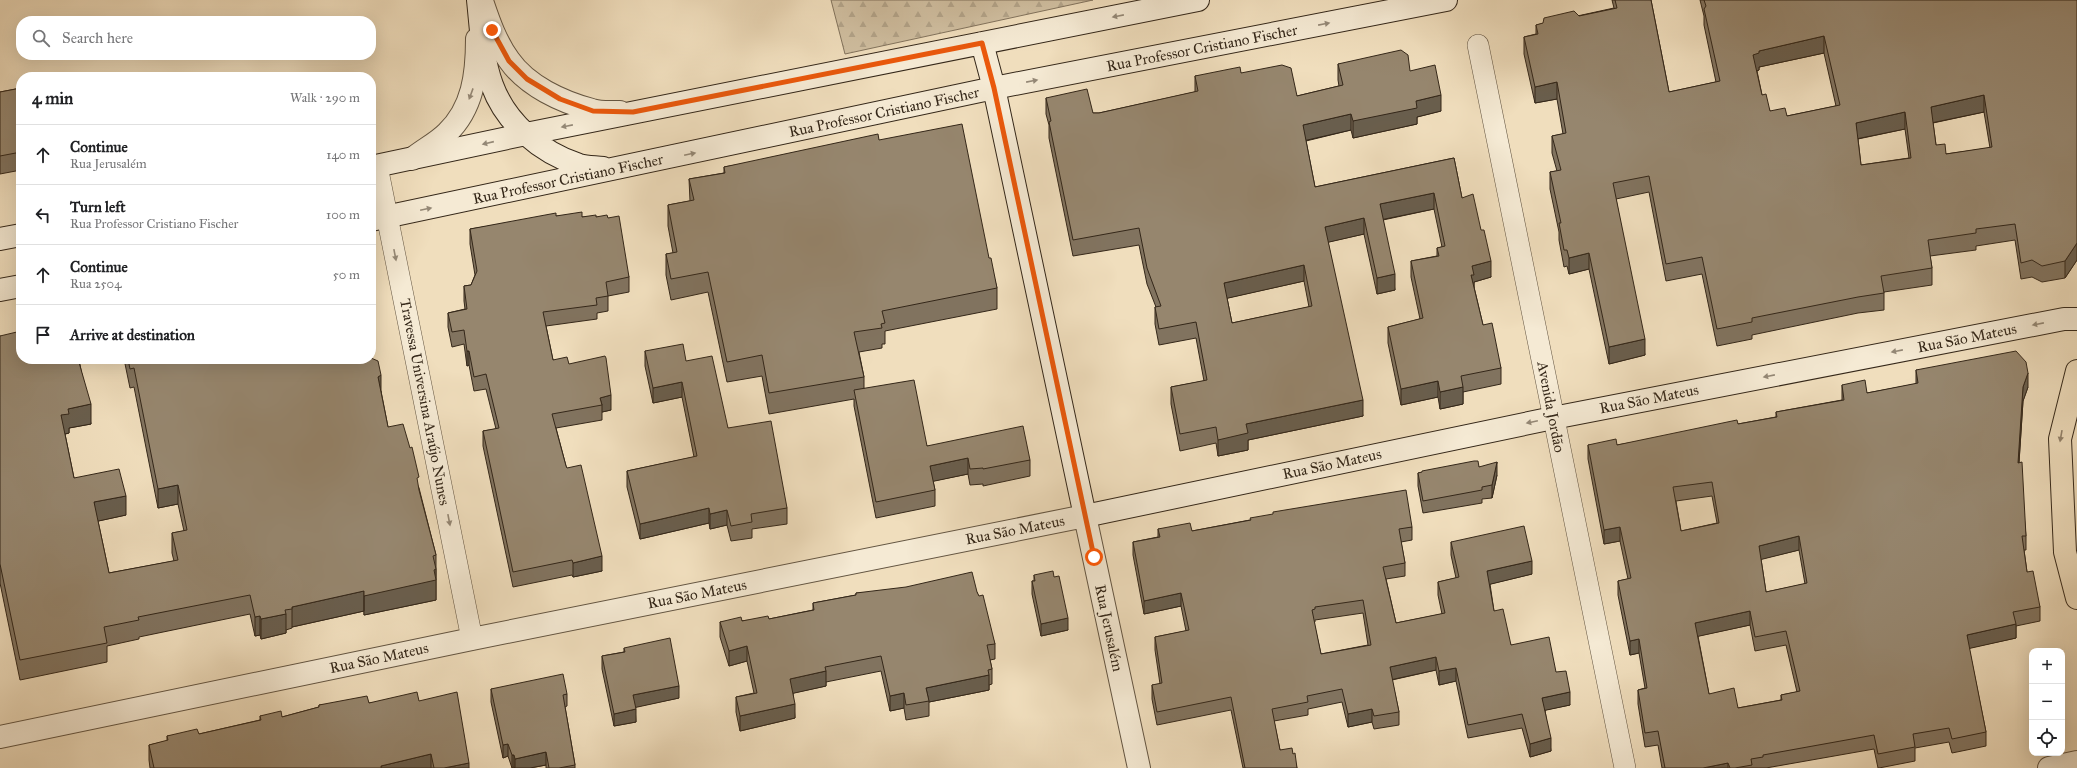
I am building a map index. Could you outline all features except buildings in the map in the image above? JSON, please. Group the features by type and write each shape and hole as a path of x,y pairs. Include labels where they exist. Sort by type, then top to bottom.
{"main road":[{"path":"479,0 492,30 509,61 527,79 560,99 593,111 633,112"},
{"path":"479,0 482,44 491,84 512,121 552,154 580,166 619,169"},
{"path":"412,158 447,133 465,110 473,89 477,61 479,0"},
{"path":"376,166 633,112 1198,0"},
{"name":"Rua Professor Cristiano Fischer","path":"379,219 994,88 1446,0"},
{"name":"Rua Jerusalém","path":"982,43 994,88 1139,768"},
{"path":"0,239 16,236"},
{"path":"0,290 16,287"},
{"name":"Rua São Mateus","path":"0,737 472,639 1085,516 1553,418 2064,319 2077,320"},
{"path":"2077,371 2060,439 2065,552 2077,598"},
{"path":"2049,768 2077,762"}],"street":[{"name":"Avenida Jordão","path":"1478,45 1625,768"},
{"name":"Travessa Universina Araújo Nunes","path":"376,187 379,219 472,639"}],"green space":[{"path":"831,0 1093,0 845,54"}],"route":[{"path":"492,30 509,61 527,79 560,99 593,111 633,112 982,43 994,88 1094,557"}]}
